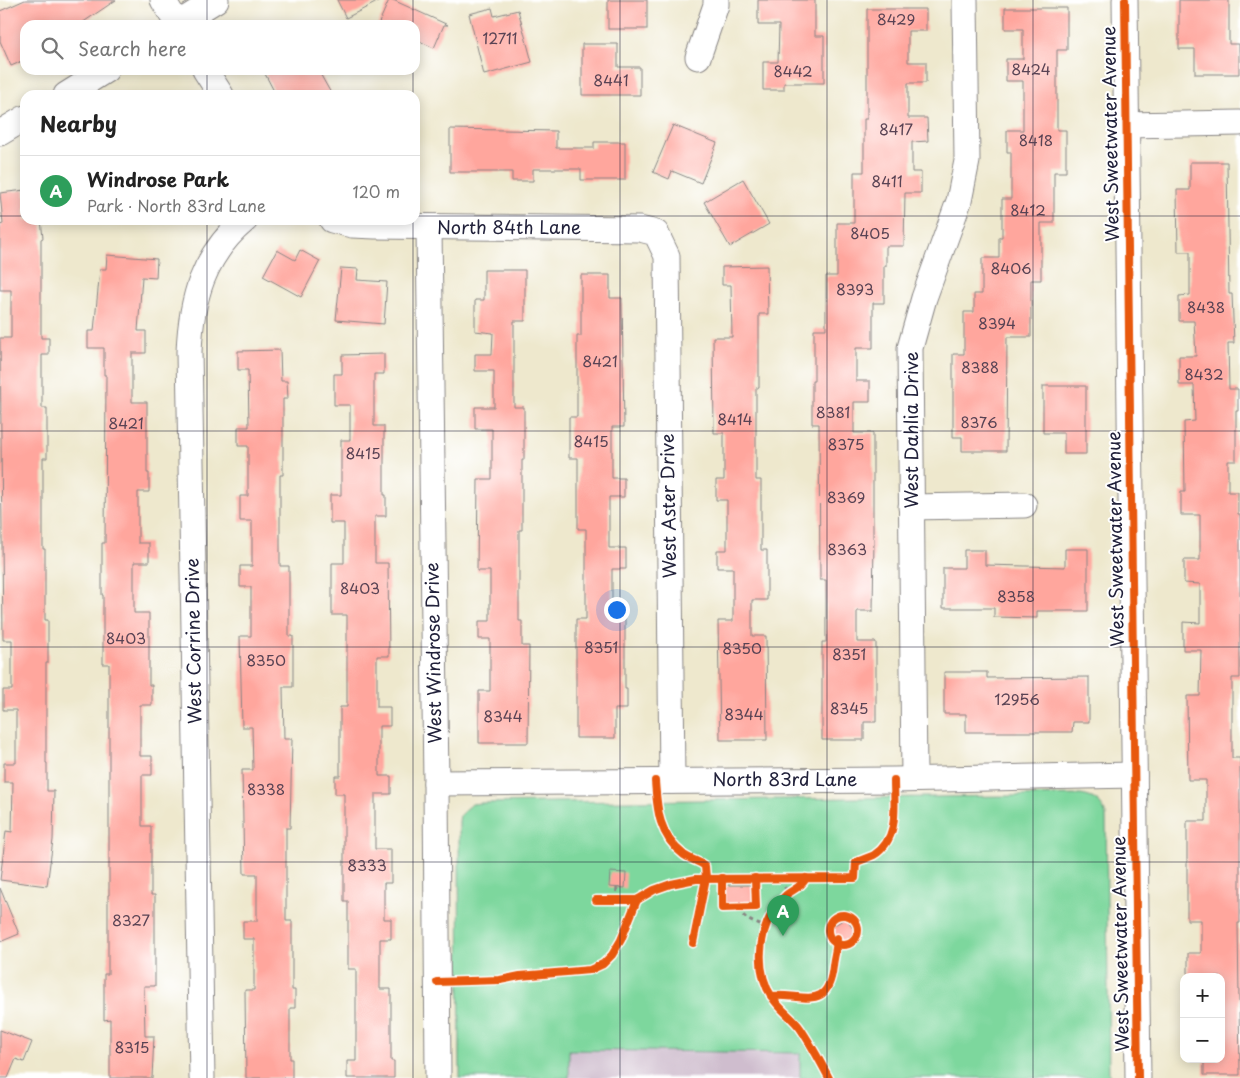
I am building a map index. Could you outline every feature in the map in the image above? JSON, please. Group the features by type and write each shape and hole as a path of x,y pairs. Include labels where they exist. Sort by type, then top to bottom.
{"street":[{"path":"163,0 174,20"},
{"path":"185,20 216,0"},
{"path":"698,57 716,6 716,0"},
{"name":"West Dahlia Drive","path":"904,779 911,507 910,348 924,298 958,201 967,161 966,0"},
{"name":"West Sweetwater Avenue","path":"1125,0 1125,125 1138,1078"},
{"path":"74,90 98,75"},
{"path":"208,75 218,90"},
{"path":"0,133 20,121"},
{"path":"1125,125 1240,123"},
{"name":"West Corrine Drive","path":"202,1078 189,362 190,326 196,297 207,265 218,248 239,225"},
{"name":"North 84th Lane","path":"352,225 429,228 640,229 656,233"},
{"name":"West Windrose Drive","path":"429,228 438,1078"},
{"name":"West Aster Drive","path":"656,233 667,256 663,781"},
{"path":"911,507 1024,505"},
{"name":"North 83rd Lane","path":"436,783 1134,775"}],"path":[{"path":"596,900 637,900 654,890 671,884 706,878 855,878 856,862 874,855 887,843 894,827 904,779"},
{"path":"663,781 657,811 662,830 674,846 686,857 706,866 706,878 693,943"},
{"path":"722,878 722,908 756,907 756,878"},
{"path":"806,878 804,884 787,894 772,911 765,927 762,944 762,972 771,996 799,1027 812,1046 829,1078"},
{"path":"784,879 787,894"},
{"path":"616,900 617,887"},
{"path":"437,982 500,980 520,976 590,970 603,964 612,955 621,940 637,900"},
{"path":"740,908 741,914 748,920 765,927"},
{"path":"848,916 858,926 856,939 844,946 837,945 828,935 830,922 835,917 848,916"},
{"path":"771,996 818,997 826,989 832,977 837,938"}],"shaded area":[{"path":"569,1050 800,1053 800,1078 569,1078"}],"green space":[{"path":"1081,795 1097,801 1106,815 1109,1078 800,1078 800,1053 569,1050 569,1078 460,1078 459,822 460,815 472,804"}],"building":[{"path":"25,0 116,0 86,20 20,20 20,62 11,66 0,41 0,11"},
{"path":"337,0 381,0 346,18"},
{"path":"389,0 393,0 448,25 444,25 434,48 420,41 420,20 380,20"},
{"path":"608,0 647,0 647,29 608,29"},
{"path":"758,0 815,0 815,36 824,36 824,83 784,83 784,90 763,90 763,62 778,62 779,25 758,25"},
{"path":"1179,0 1229,0 1229,44 1239,44 1239,74 1195,74 1195,49 1179,49"},
{"path":"492,8 494,16 518,10 532,62 484,75 469,14"},
{"path":"1005,8 1067,8 1067,50 1057,50 1057,130 1066,130 1066,172 1054,172 1054,223 1041,223 1041,280 1031,280 1031,337 1007,337 1006,451 962,451 962,437 953,437 953,354 964,354 964,312 974,312 974,294 982,294 982,258 999,258 999,237 1002,237 1002,199 1011,199 1011,152 1007,152 1007,130 1023,130 1023,81 1006,81 1006,59 1023,59 1023,29 1005,29"},
{"path":"867,9 926,9 926,31 908,31 908,62 926,62 926,83 908,83 908,118 927,118 928,141 912,142 912,172 921,172 921,193 905,193 904,246 886,246 884,303 873,303 873,348 856,348 856,381 870,381 870,402 854,402 854,433 873,433 874,538 873,611 857,611 857,642 876,642 876,722 864,722 864,740 822,740 822,642 826,642 826,580 820,580 819,424 812,424 814,329 826,329 826,276 837,276 837,223 854,223 854,172 864,172 864,119 867,119"},
{"path":"582,44 618,44 618,67 640,67 640,95 582,95"},
{"path":"266,75 321,75 329,90 273,90"},
{"path":"673,125 717,143 701,183 672,171 669,179 653,172"},
{"path":"450,129 556,131 556,148 594,148 594,142 625,142 625,180 581,180 581,169 533,169 533,181 512,181 512,172 450,172"},
{"path":"1190,162 1227,162 1229,294 1232,294 1234,343 1228,343 1229,389 1238,389 1236,461 1228,461 1228,492 1238,492 1238,514 1240,514 1240,678 1232,678 1232,758 1240,758 1240,923 1238,923 1240,1075 1204,1075 1204,1063 1225,1063 1225,973 1188,973 1188,953 1201,953 1201,920 1187,920 1187,821 1206,821 1206,780 1188,780 1187,696 1200,696 1201,650 1183,650 1183,622 1200,623 1200,584 1184,583 1184,560 1200,560 1200,515 1181,515 1181,492 1185,492 1184,422 1195,421 1194,385 1179,385 1179,356 1196,356 1194,321 1179,321 1179,296 1190,295 1190,252 1178,252 1177,190 1190,190"},
{"path":"743,179 769,224 730,247 704,202"},
{"path":"20,191 20,225 42,225 43,238 41,239 41,338 49,338 49,355 42,355 42,408 47,408 47,458 43,458 45,620 48,620 46,763 47,791 54,791 53,840 47,886 0,880 6,831 12,832 13,782 4,782 4,763 16,763 16,710 3,710 3,690 12,690 12,640 3,640 0,338 11,338 11,290 0,290 0,225 3,224 0,193"},
{"path":"277,250 295,260 300,250 320,261 301,297 263,276"},
{"path":"107,255 157,259 156,278 142,277 138,331 146,331 146,353 132,353 132,402 147,402 147,473 149,473 149,492 138,492 138,543 149,543 149,562 134,562 134,613 149,613 149,685 152,685 152,705 140,705 140,756 152,756 152,775 142,775 142,826 151,826 151,895 155,895 155,986 144,986 145,1036 154,1036 152,1078 110,1078 110,1019 104,1020 104,974 108,974 109,895 109,664 103,664 102,595 102,543 105,543 106,375 104,375 104,348 88,348 88,331 94,331 100,269 106,269"},
{"path":"767,266 768,314 759,314 759,388 756,388 756,480 761,480 761,550 767,550 767,600 752,600 752,636 766,636 767,740 720,740 718,621 733,621 733,568 717,568 717,550 727,550 727,500 716,500 716,480 724,480 724,433 714,433 713,337 732,337 731,285 722,285 722,267"},
{"path":"341,268 358,269 357,280 387,282 384,324 336,320"},
{"path":"484,270 525,270 525,321 514,321 514,407 524,407 522,530 519,530 519,621 522,621 522,646 529,646 528,743 479,743 479,691 490,691 490,639 479,639 479,621 490,621 490,571 477,571 478,479 492,479 492,429 475,429 475,407 494,407 494,371 475,371 475,354 492,354 493,333 475,331 475,300 484,300"},
{"path":"581,275 610,275 610,298 622,298 624,427 612,427 612,478 624,478 624,497 609,497 609,548 626,548 626,569 612,569 612,619 625,619 625,689 627,689 627,709 615,709 615,738 576,738 576,619 586,619 586,529 578,529 578,458 569,458 569,417 577,417 577,336 581,336"},
{"path":"280,350 281,381 287,381 288,399 283,399 283,475 280,475 280,566 289,566 289,636 293,636 293,687 283,687 284,739 292,739 290,828 286,828 286,921 292,921 292,990 295,990 295,1008 290,1008 292,1078 246,1078 245,990 254,990 254,939 243,939 243,921 257,921 257,874 244,874 242,770 253,770 252,727 242,727 240,636 251,636 251,587 240,587 240,566 252,566 252,521 240,521 240,496 248,496 248,446 238,446 238,427 249,427 248,370 238,370 238,351"},
{"path":"384,354 384,374 374,374 374,426 384,426 384,495 386,495 386,516 375,516 375,563 388,563 389,656 377,656 377,707 390,707 390,726 379,726 379,776 391,776 391,794 375,794 375,849 391,849 391,883 384,883 384,919 391,919 391,939 380,939 380,989 391,989 391,1061 394,1061 394,1078 347,1078 347,1061 356,1061 356,969 348,969 348,901 344,901 344,794 335,794 335,776 340,776 340,707 347,707 347,615 332,615 332,563 344,563 344,523 330,523 330,495 341,495 341,440 350,440 350,405 334,405 334,374 342,374 342,355"},
{"path":"1043,386 1086,386 1086,454 1064,454 1064,433 1043,433"},
{"path":"1065,549 1088,549 1088,611 1037,611 1037,618 994,617 994,608 943,608 943,568 964,568 964,550 985,550 985,565 1065,567"},
{"path":"944,672 987,672 987,678 1089,677 1089,722 1073,722 1072,732 966,732 966,714 944,714"},
{"path":"610,872 626,873 625,888 609,887"},
{"path":"724,885 754,885 754,906 724,906"},
{"path":"0,888 19,934 0,942"},
{"path":"846,918 856,934 840,944 830,928"},
{"path":"0,1030 32,1042 24,1062 16,1059 8,1078 0,1078"}],"cycle path":[{"path":"1125,0 1138,1078"},
{"path":"596,900 637,900 654,890 696,879 855,878 856,862 874,855 882,848 892,831 895,811 894,780"},
{"path":"655,781 658,812 664,831 676,848 684,855 705,866 706,878 693,943"},
{"path":"722,878 722,908 756,907 755,878"},
{"path":"806,878 800,886 784,897 772,913 764,933 761,966 763,977 772,997 800,1028 829,1078"},
{"path":"437,982 500,980 520,976 590,970 603,964 612,955 621,940 637,900"},
{"path":"843,915 854,919 858,930 854,941 843,945 832,941 828,930 832,919 843,915"},
{"path":"771,996 812,998 826,990 830,981 837,938"}],"place":[{"name":"Windrose Park","path":"783,936"}]}
